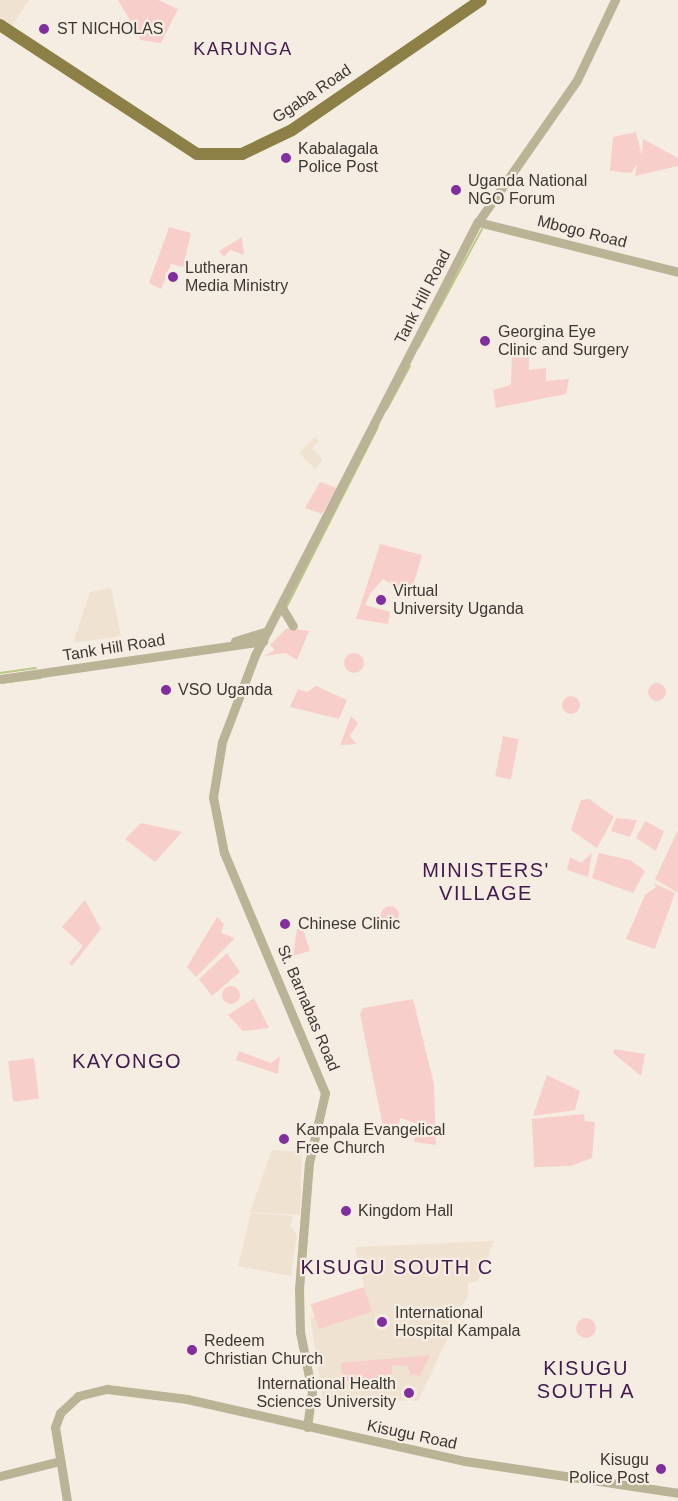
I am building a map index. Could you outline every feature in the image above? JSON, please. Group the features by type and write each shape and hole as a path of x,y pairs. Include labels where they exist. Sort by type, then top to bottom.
{"main road":[{"name":"Ggaba Road","path":"0,25 197,154 242,154 292,130 481,0"}],"street":[{"name":"Tank Hill Road","path":"273,620 478,222 577,80 615,0"},
{"name":"Mbogo Road","path":"478,222 678,272"},
{"path":"280,606 293,626"},
{"path":"245,636 273,620"},
{"name":"St. Barnabas Road","path":"273,620 229,718 213,797 234,888 262,938 324,1085 326,1101 309,1163 299,1289 300,1332 312,1392 307,1427"},
{"name":"Tank Hill Road","path":"233,642 245,636 265,636"},
{"name":"Tank Hill Road","path":"0,680 265,636"},
{"name":"Kisugu Road","path":"67,1501 55,1427 60,1413 78,1396 107,1389 187,1399 465,1461 678,1493"},
{"path":"0,1476 60,1461"}],"shaded area":[{"path":"0,0 29,0 9,31 0,25"},
{"path":"118,0 158,0 178,9 161,43 140,40 136,25 127,28 129,19"},
{"path":"636,132 642,156 643,139 678,158 678,166 635,176 637,164 631,173 610,171 613,137"},
{"path":"169,227 191,233 183,267 171,264 161,289 149,283"},
{"path":"242,237 244,255 230,250 224,257 219,251"},
{"path":"529,348 529,370 546,368 546,381 569,379 566,394 496,408 493,390 511,385 512,353"},
{"path":"315,437 319,441 312,448 323,460 315,469 299,453"},
{"path":"320,482 337,488 322,514 305,508"},
{"path":"380,544 422,555 410,596 383,579 370,594 365,605 390,612 388,624 356,619"},
{"path":"111,588 121,636 73,643 90,592"},
{"path":"287,628 309,631 297,660 286,653 264,656 275,650 270,645"},
{"path":"354,653 361,656 364,663 361,670 354,673 347,670 344,663 347,656"},
{"path":"657,683 663,686 666,692 663,698 657,701 651,698 648,692 651,686"},
{"path":"316,686 347,700 339,719 290,707 298,689 307,692"},
{"path":"571,696 577,699 580,705 577,711 571,714 565,711 562,705 565,699"},
{"path":"351,716 358,723 350,736 356,744 340,745"},
{"path":"503,736 519,739 511,779 495,776"},
{"path":"589,799 614,817 597,848 571,830 581,800"},
{"path":"616,818 637,820 630,837 611,831"},
{"path":"645,821 664,831 656,851 636,838"},
{"path":"141,823 182,832 155,862 125,839"},
{"path":"678,830 678,893 655,879"},
{"path":"592,853 588,877 567,870 570,857 581,863"},
{"path":"599,853 630,860 645,871 633,893 592,878"},
{"path":"653,883 675,893 655,949 626,939 645,895 656,887"},
{"path":"85,900 101,929 72,966 69,963 83,946 62,927"},
{"path":"390,906 396,909 399,915 396,921 390,924 384,921 381,915 384,909"},
{"path":"217,917 224,924 221,933 235,938 196,977 187,967"},
{"path":"302,926 310,951 293,956 297,929"},
{"path":"227,953 240,972 212,996 199,979"},
{"path":"231,986 237,989 240,995 237,1001 231,1004 225,1001 222,995 225,989"},
{"path":"254,998 269,1028 243,1031 228,1015"},
{"path":"413,999 434,1084 436,1145 414,1142 418,1124 400,1118 397,1137 384,1131 360,1014 363,1008"},
{"path":"614,1049 645,1054 641,1076 613,1053"},
{"path":"239,1051 271,1063 280,1056 278,1074 236,1060"},
{"path":"34,1058 39,1099 13,1102 8,1061"},
{"path":"547,1075 580,1091 575,1110 533,1116"},
{"path":"584,1114 585,1121 595,1122 592,1158 571,1166 534,1167 532,1119"},
{"path":"272,1150 302,1152 300,1215 250,1212"},
{"path":"251,1213 293,1216 290,1226 297,1235 291,1276 238,1266"},
{"name":"International Hospital Kampala","path":"494,1241 478,1281 468,1283 468,1295 418,1401 323,1400 310,1317 371,1313 355,1247"},
{"path":"364,1287 372,1312 319,1329 311,1304"},
{"path":"586,1318 593,1321 596,1328 593,1335 586,1338 579,1335 576,1328 579,1321"},
{"path":"430,1355 420,1376 410,1374 408,1366 392,1365 392,1381 342,1381 341,1363"}],"waterway":[{"path":"418,348 482,229"},
{"path":"387,409 410,366"},
{"path":"286,608 378,427"},
{"path":"0,673 36,668"},
{"path":"0,683 41,678"}],"place":[{"name":"ST NICHOLAS","path":"44,29"},
{"name":"Kabalagala Police Post","path":"286,158"},
{"name":"Uganda National NGO Forum","path":"456,190"},
{"name":"Lutheran Media Ministry","path":"173,277"},
{"name":"Georgina Eye Clinic and Surgery","path":"485,341"},
{"name":"Virtual University Uganda","path":"381,600"},
{"name":"VSO Uganda","path":"166,690"},
{"name":"Chinese Clinic","path":"285,924"},
{"name":"Kampala Evangelical Free Church","path":"284,1139"},
{"name":"Kingdom Hall","path":"346,1211"},
{"name":"International Hospital Kampala","path":"382,1322"},
{"name":"Redeem Christian Church","path":"192,1350"},
{"name":"International Health Sciences University","path":"409,1393"},
{"name":"Kisugu Police Post","path":"661,1469"}],"district":[{"name":"KARUNGA","path":"243,49"},
{"name":"MINISTERS' VILLAGE","path":"486,882"},
{"name":"KAYONGO","path":"127,1061"},
{"name":"KISUGU SOUTH C","path":"397,1267"},
{"name":"KISUGU SOUTH A","path":"586,1380"}]}
